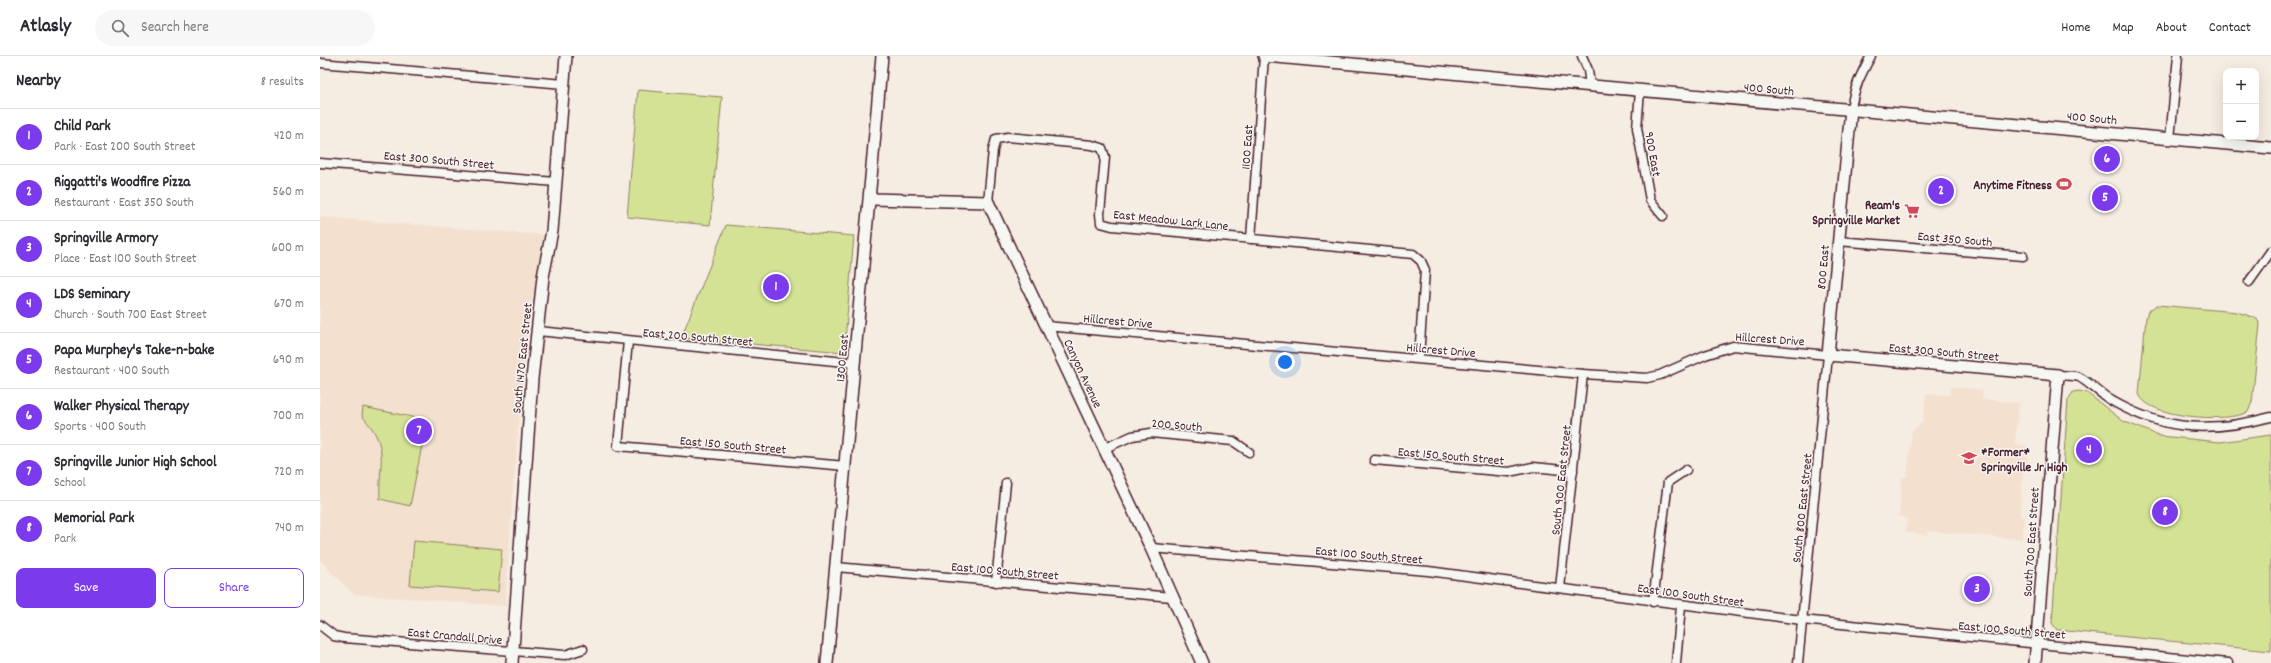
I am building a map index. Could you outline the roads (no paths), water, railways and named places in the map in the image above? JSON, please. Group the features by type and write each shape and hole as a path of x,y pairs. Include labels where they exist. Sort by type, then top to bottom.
{"street":[{"name":"South 1470 East Street","path":"512,663 532,379 544,277 552,231 566,56"},
{"name":"1300 East","path":"828,663 871,199 882,56"},
{"name":"400 South","path":"1264,56 2271,148"},
{"name":"1100 East","path":"1251,239 1264,56"},
{"path":"1582,56 1588,70 1590,86"},
{"path":"1851,109 1853,92 1860,75 1871,56"},
{"path":"2170,139 2178,56"},
{"path":"320,63 564,84"},
{"name":"900 East","path":"1640,91 1637,128 1650,200 1663,216"},
{"name":"800 East","path":"1828,355 1851,109"},
{"name":"East Meadow Lark Lane","path":"988,202 993,150 996,139 1008,137 1092,145 1102,148 1105,157 1100,214 1101,223 1112,226 1413,254 1421,261 1425,270 1418,358"},
{"name":"East 300 South Street","path":"320,163 556,182"},
{"path":"871,199 988,202"},
{"name":"Canyon Avenue","path":"988,202 1103,449 1151,548 1202,663"},
{"name":"East 350 South","path":"1838,241 2023,256"},
{"path":"2249,282 2271,250"},
{"name":"Hillcrest Drive","path":"1046,326 1418,358 1583,374 1647,378 1660,375 1705,355 1733,346 1828,355"},
{"name":"East 200 South Street","path":"538,332 855,363"},
{"name":"East 150 South Street","path":"628,342 618,446 846,466"},
{"name":"East 300 South Street","path":"1828,355 2058,375"},
{"name":"South 800 East Street","path":"1798,663 1828,355"},
{"name":"South 900 East Street","path":"1560,588 1583,374"},
{"path":"2058,375 2080,377 2100,394 2125,409 2175,425 2214,428 2246,424 2271,418"},
{"name":"South 700 East Street","path":"2035,663 2058,375"},
{"name":"200 South","path":"1103,449 1132,436 1151,433 1233,441 1249,452"},
{"name":"East 150 South Street","path":"1374,460 1509,472 1533,467 1573,471"},
{"path":"1653,602 1668,482 1686,470"},
{"path":"996,582 1006,483"},
{"name":"East 100 South Street","path":"1151,548 1428,571 1560,588 1681,606 1802,620 2228,663"},
{"name":"East 100 South Street","path":"836,567 1172,597"},
{"path":"1676,663 1681,606"},
{"name":"East Crandall Drive","path":"323,628 334,636 344,638 513,652 565,655 583,649"}],"place":[{"name":"Walker Physical Therapy","path":"2107,159"},
{"name":"Anytime Fitness","path":"2064,184"},
{"name":"Riggatti's Woodfire Pizza","path":"1941,191"},
{"name":"Papa Murphey's Take-n-bake","path":"2105,198"},
{"name":"Ream's Springville Market","path":"1912,211"},
{"name":"Child Park","path":"776,287"},
{"name":"Springville Junior High School","path":"419,431"},
{"name":"LDS Seminary","path":"2089,450"},
{"name":"*Former* Springville Jr High","path":"1969,458"},
{"name":"Memorial Park","path":"2165,512"},
{"name":"Springville Armory","path":"1977,589"}]}
